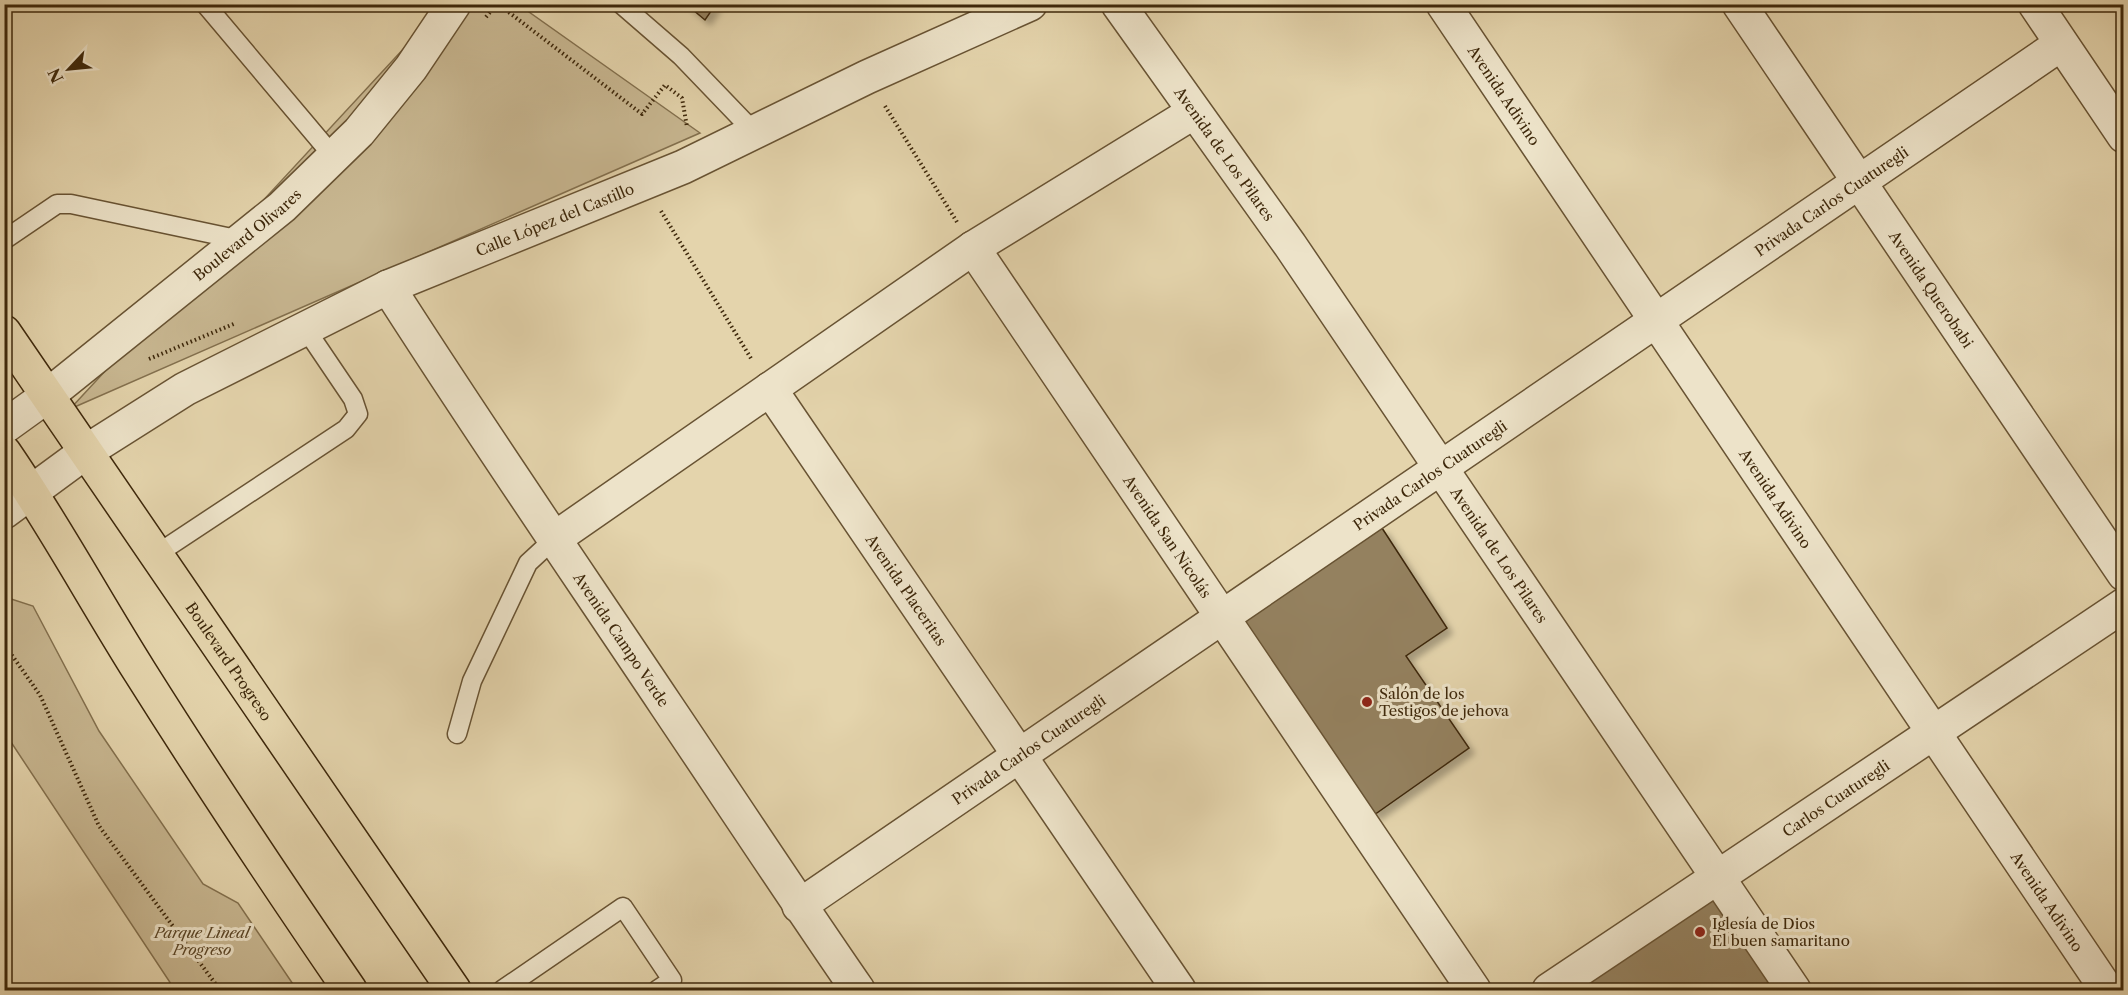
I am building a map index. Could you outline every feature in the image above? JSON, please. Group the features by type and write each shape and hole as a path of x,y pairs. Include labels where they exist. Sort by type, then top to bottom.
{"main road":[{"name":"Boulevard Progreso","path":"4,332 454,990"},
{"path":"4,452 32,492 139,671 243,833 350,990"}],"street":[{"name":"Boulevard Olivares","path":"4,428 282,207 359,132 411,68 454,4"},
{"name":"Calle López del Castillo","path":"87,451 185,389 388,287 644,183 755,133 867,77 1030,4"},
{"name":"Avenida de Los Pilares","path":"1118,4 1290,245 1794,990"},
{"name":"Avenida Adivino","path":"1443,4 2107,990"},
{"name":"Avenida Querobabi","path":"1739,4 2124,574"},
{"path":"2035,4 2124,136"},
{"name":"Privada Carlos Cuaturegli","path":"799,906 2061,45"},
{"path":"555,539 973,248 1194,112"},
{"name":"Avenida San Nicolás","path":"973,248 1474,990"},
{"name":"Avenida Campo Verde","path":"388,287 472,418 799,906 858,990"},
{"name":"Avenida Placeritas","path":"770,389 1179,990"},
{"path":"4,512 87,451"},
{"name":"Carlos Cuaturegli","path":"1549,990 2124,605"}],"lane":[{"path":"205,4 333,156"},
{"path":"621,4 681,56 755,133"},
{"path":"4,240 57,204 71,204 241,240"},
{"path":"157,554 346,429 358,414 353,399 305,328"},
{"path":"457,735 472,681 528,563 555,539"},
{"path":"502,990 622,907 672,980 657,990"}],"path":[{"path":"481,22 498,4 642,114 665,85 682,98 689,138"},
{"path":"867,77 973,248"},
{"path":"644,183 770,389"},
{"path":"142,362 241,321"},
{"path":"4,644 40,695 99,826 220,990"}],"green space":[{"path":"444,5 519,5 700,133 70,409"},
{"name":"Parque Lineal Progreso","path":"5,597 33,606 99,731 203,884 238,903 297,990 175,990 5,733"}],"building":[{"path":"686,4 716,4 705,20"},
{"name":"Salón de los Testigos de jehova","path":"1382,528 1447,628 1406,656 1469,748 1374,815 1242,620"},
{"name":"Iglesía de Dios El buen samaritano","path":"1718,887 1779,976 1757,990 1566,990"}],"place":[{"name":"Salón de los Testigos de jehova","path":"1367,702"},
{"name":"Iglesía de Dios El buen samaritano","path":"1700,932"}]}
